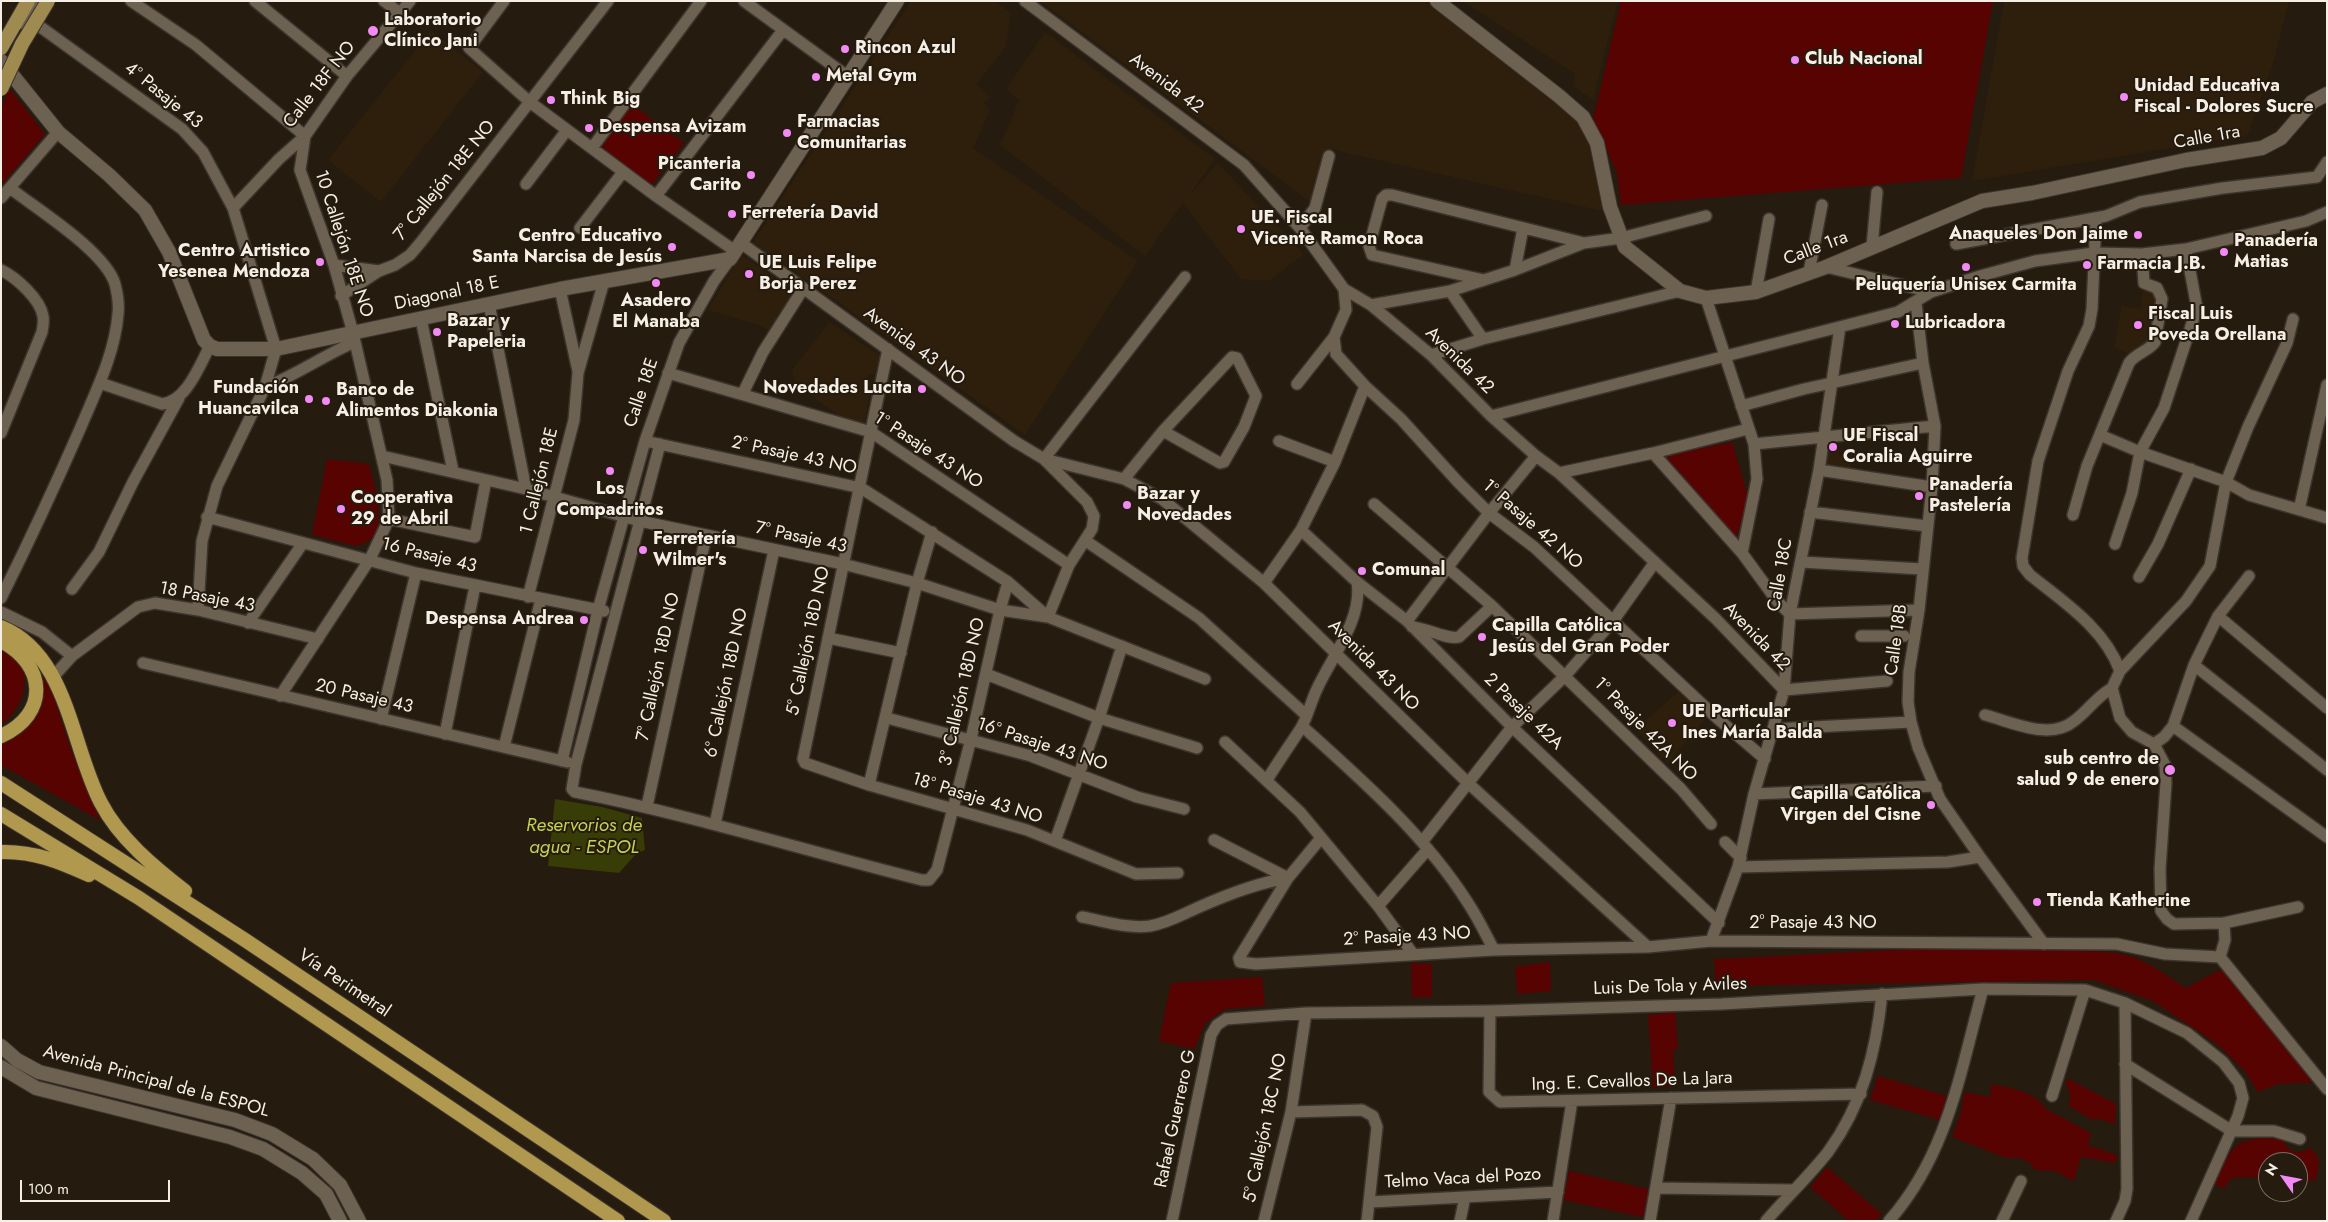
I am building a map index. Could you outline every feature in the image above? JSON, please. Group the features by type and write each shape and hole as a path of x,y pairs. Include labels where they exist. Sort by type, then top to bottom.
{"highway":[{"path":"1,627 31,645 53,677 94,790 110,817 154,866 246,940"},
{"path":"1,641 24,657 32,669 36,684 34,703 26,718 1,736"},
{"name":"Vía Perimetral","path":"1,783 246,940 664,1221"},
{"path":"1,814 139,898 618,1221"},
{"path":"1,852 25,852 56,860 139,898"}],"main road":[{"path":"1,48 28,1"},
{"path":"1,90 22,44 48,1"}],"street":[{"path":"1,56 36,1"},
{"path":"131,1 196,45 305,136"},
{"path":"255,1 347,76"},
{"path":"384,1 401,14"},
{"name":"Calle 18F NO","path":"233,208 279,159 305,136 347,76 410,1"},
{"name":"Avenida 43 NO","path":"504,1 469,48 531,103 656,196 735,251 803,289 1014,441 1044,459 1087,502 1094,516 1092,529 1069,565 1048,617"},
{"name":"7° Callejón 18E NO","path":"341,296 379,271 396,265 410,255 531,103 608,1"},
{"path":"592,148 701,1"},
{"path":"744,1 847,76"},
{"name":"Calle 18E","path":"562,761 598,610 623,517 645,441 679,343 714,281 896,1"},
{"name":"Avenida 42","path":"1025,1 1244,164 1300,228 1344,289 1371,305 1432,355 1491,416 1536,456 1559,473 1716,619 1784,690 1888,681"},
{"name":"Calle 1ra","path":"1437,1 1559,96 1583,117 1597,143 1610,207 1625,247 1680,292 1706,298 1756,292 1826,267 1982,201 2032,193 2186,160 2262,148 2281,138 2312,102 2327,94"},
{"name":"4° Pasaje 43","path":"26,17 182,129 203,152 233,208 276,349"},
{"path":"656,196 783,30"},
{"path":"1,62 58,132 109,175 145,210 169,252 207,343 133,482 99,552 72,589"},
{"path":"526,184 567,130"},
{"path":"1,198 58,132"},
{"name":"10 Callejón 18E NO","path":"305,136 300,170 334,265 341,296 354,337 387,480 389,519"},
{"path":"1300,228 1315,208 1329,156"},
{"path":"1956,244 2096,218 2140,202 2223,188 2317,177 2327,162"},
{"path":"580,228 623,172"},
{"path":"1,598 40,518 100,383 114,341 119,313 114,283 102,261 84,243 10,188"},
{"path":"1872,247 1877,192"},
{"path":"1484,280 1372,255 1369,246 1382,199 1386,195 1392,195 1584,243"},
{"path":"1809,272 1822,205"},
{"path":"1491,416 1898,312 1916,303 1931,292 2035,261 2094,253 2142,254 2186,249 2306,221 2327,212"},
{"path":"1371,305 1450,291 1516,270 1584,243 1621,238 1706,216"},
{"path":"2096,218 2092,309 2089,326 2068,371 2038,461 2022,558 2023,566 2030,575 2092,628 2114,654 2120,671"},
{"path":"1756,292 1769,219"},
{"path":"1516,270 1523,228"},
{"path":"2115,544 2132,493 2140,452 2164,408 2197,308 2186,249"},
{"name":"Diagonal 18 E","path":"207,343 217,349 276,349 354,337 421,319 604,281 735,251"},
{"path":"2073,515 2087,466 2129,364 2139,353 2151,347 2155,342 2162,299 2157,288 2144,283 2142,254"},
{"path":"334,265 379,271"},
{"path":"1826,267 1931,292"},
{"path":"1,284 4,272 40,306 44,318 42,332 4,418 1,433"},
{"path":"1044,459 1184,277"},
{"name":"1 Callejón 18E","path":"528,597 574,420 578,373 604,281"},
{"path":"743,393 763,352 803,289"},
{"path":"1297,384 1334,338 1346,310 1344,289"},
{"name":"1 Callejón 18E","path":"560,290 578,373"},
{"path":"1450,291 1483,339"},
{"path":"1432,355 1483,339 1680,292"},
{"path":"1706,298 1754,444 1757,479 1742,553"},
{"name":"Calle 18B","path":"1916,303 1923,363 1935,426 1932,487 1919,610 1908,672 1908,702 1911,722 1918,748 1940,799 1980,858 2044,944"},
{"path":"489,304 526,489"},
{"path":"421,319 453,471"},
{"path":"1986,715 2046,731 2061,730 2075,721 2099,696 2112,688 2120,671 2186,601 2210,566 2226,482 2248,427 2287,343 2293,319"},
{"name":"Calle 18C","path":"1711,941 1719,923 1739,862 1754,794 1784,690 1790,614 1820,470 1840,327"},
{"path":"265,387 284,380 338,349 354,337"},
{"name":"1° Pasaje 42 NO","path":"1334,338 1336,354 1365,386 1401,418 1458,482 1489,513 1534,547 1765,759"},
{"path":"198,610 202,541 216,486 265,387 276,349"},
{"name":"5° Callejón 18D NO","path":"805,763 803,759 843,564 861,488 888,349"},
{"path":"1124,479 1162,431 1232,357 1237,358 1256,395 1244,427 1224,462 1220,463 1162,431"},
{"path":"1741,406 1923,363"},
{"name":"1° Pasaje 43 NO","path":"668,373 743,393 871,432 1069,565"},
{"path":"100,383 162,404 171,403 179,398"},
{"path":"2299,510 2327,384"},
{"path":"1264,583 1301,530 1335,462 1365,386"},
{"path":"1754,444 1935,426"},
{"path":"1559,473 1653,453 1748,429"},
{"path":"2100,435 2140,452 2226,482 2249,495 2327,518"},
{"name":"2° Pasaje 43 NO","path":"645,441 861,488 1008,582 1048,617"},
{"path":"1279,441 1335,462"},
{"name":"Calle 18E","path":"576,764 660,444"},
{"path":"1653,453 1742,553 1772,596 1790,614 1919,610"},
{"name":"7° Pasaje 43","path":"382,456 526,489 640,521 843,564 917,583 1000,610 1048,617 1205,679"},
{"path":"1492,606 1459,638 1452,639 1427,628 1410,624 1448,566 1536,456"},
{"name":"Avenida 43 NO","path":"1044,459 1124,479 1162,499 1264,583 1468,783 1648,946"},
{"path":"2139,577 2158,544 2191,469"},
{"path":"1820,470 1932,487"},
{"path":"280,696 370,559 389,519 475,536 486,480"},
{"name":"1° Pasaje 42A NO","path":"1374,504 1492,606 1681,789 1711,824"},
{"path":"1810,512 1927,526"},
{"name":"16 Pasaje 43","path":"207,517 416,572 475,586 615,614"},
{"name":"2 Pasaje 42A","path":"1301,530 1356,582 1410,624 1512,727 1719,923"},
{"path":"869,785 887,718 917,583 932,532"},
{"name":"7° Callejón 18D NO","path":"647,806 706,536"},
{"path":"1086,541 1199,618 1304,720 1425,846 1468,903 1494,950"},
{"path":"248,623 303,543"},
{"name":"6° Callejón 18D NO","path":"715,824 774,550"},
{"path":"1378,906 1425,846 1468,783 1512,727 1565,676 1613,621 1654,562"},
{"path":"1801,562 1922,569"},
{"path":"381,719 416,572"},
{"path":"2154,744 2164,737 2173,726 2194,664 2218,616 2249,576"},
{"name":"3° Callejón 18D NO","path":"715,824 834,858 922,880 929,880 937,870 953,810 1008,582"},
{"path":"1267,780 1304,720 1357,605 1356,582"},
{"path":"445,734 475,586"},
{"path":"504,747 541,599"},
{"name":"18 Pasaje 43","path":"53,677 72,656 138,607 155,603 198,610 318,639"},
{"path":"1,612 42,632 72,656"},
{"path":"2218,616 2327,708"},
{"path":"1861,636 1904,636"},
{"path":"828,638 901,653"},
{"path":"1054,841 1100,718 1122,646"},
{"name":"20 Pasaje 43","path":"143,663 576,764"},
{"path":"2194,664 2327,770"},
{"path":"986,674 1100,718 1197,748"},
{"path":"2112,688 2120,718 2132,732 2154,744 2165,765 2166,783 2160,869 2161,911 2167,919 2174,924 2224,923 2298,907"},
{"name":"16° Pasaje 43 NO","path":"887,718 1031,756 1137,797 1184,809"},
{"path":"1774,729 1911,722"},
{"path":"2173,726 2327,837"},
{"path":"1226,742 1300,812 1378,906 1414,954"},
{"name":"18° Pasaje 43 NO","path":"805,763 869,785 1027,830 1136,874 1178,873"},
{"path":"576,764 572,789 575,792 647,806 715,824"},
{"path":"1754,794 1936,786"},
{"path":"1082,916 1134,926 1149,926 1171,921 1196,908 1263,882 1288,878 1321,838"},
{"path":"1214,840 1288,878"},
{"path":"1725,842 1739,862 1948,862 1980,858"},
{"name":"2° Pasaje 43 NO","path":"1288,878 1239,958 1240,962 1246,964 1494,950 1648,946 1711,941 2117,944 2165,954 2220,957"},
{"path":"2224,923 2225,940 2220,957 2327,1089"},
{"path":"1889,1221 1919,1183 1945,1128 1983,988"},
{"name":"Luis De Tola y Aviles","path":"1217,1025 1226,1019 1306,1012 1490,1011 1722,1004 1983,988 2085,990 2125,1003 2187,1033 2223,1062 2238,1083 2242,1098 2232,1131 2191,1221"},
{"path":"2052,1096 2085,990"},
{"path":"1766,1221 1827,1153 1838,1137 1861,1094 1872,1062 1878,1032 1882,994"},
{"path":"2116,1221 2125,1201 2127,1188 2125,1003"},
{"name":"Ing. E. Cevallos De La Jara","path":"1490,1011 1489,1092 1494,1098 1509,1103 1861,1094"},
{"name":"5° Callejón 18C NO","path":"1264,1221 1291,1112 1306,1012"},
{"name":"Rafael Guerrero G","path":"1172,1221 1211,1036 1217,1025"},
{"name":"Avenida Principal de la ESPOL","path":"1,1046 17,1060 39,1072 234,1120 272,1134 313,1159 340,1184 359,1221"},
{"path":"2125,1064 2232,1131 2274,1131 2300,1139"},
{"name":"Avenida Principal de la ESPOL","path":"1,1068 36,1088 230,1137 263,1149 302,1173 326,1194 340,1221"},
{"path":"1650,1221 1671,1098"},
{"path":"1553,1221 1572,1101"},
{"path":"178,1125 183,1107"},
{"path":"1291,1112 1362,1110 1373,1116 1377,1127 1367,1221"},
{"path":"2002,1221 2021,1180"},
{"path":"1656,1188 1793,1190"},
{"name":"Telmo Vaca del Pozo","path":"1370,1202 1558,1192"},
{"path":"1460,1221 1465,1196"}],"shaded area":[{"path":"911,1 995,1 1011,13 1006,46 977,84 990,98 984,103 990,111 973,148 1138,261 1025,435 753,242"},
{"path":"1040,1 1424,1 1577,118 1588,131 1607,212 1329,149 1313,204"},
{"path":"1463,1 1618,1 1593,100 1573,86 1575,74"},
{"name":"Club Nacional","path":"1621,1 1993,1 1961,178 1621,205 1617,173 1593,119"},
{"name":"Unidad Educativa Fiscal - Dolores Sucre","path":"2004,1 2289,1 2274,60 2248,135 1972,181"},
{"path":"431,30 483,72 381,202 328,160"},
{"path":"1045,32 1215,159 1188,197 1218,163 1304,254 1269,281 1241,279 1183,203 1145,256 1000,145 1019,100 1006,89"},
{"path":"9,88 45,134 1,185 1,110"},
{"path":"629,102 684,143 649,188 595,148"},
{"name":"UE Luis Felipe Borja Perez","path":"741,254 798,295 773,333 759,325 708,310"},
{"name":"Fiscal Luis Poveda Orellana","path":"2143,290 2161,292 2154,342 2134,356 2114,347 2122,306 2140,309"},
{"path":"829,322 881,356 874,375 868,374 866,381 872,382 864,426 845,420 796,385 792,370"},
{"name":"UE Fiscal Coralia Aguirre","path":"1828,439 1840,439 1839,455 1851,458 1849,471 1823,466"},
{"path":"1732,442 1748,496 1736,539 1663,461 1665,456"},
{"path":"327,459 369,464 378,503 378,524 376,532 371,539 357,546 312,535"},
{"path":"1,646 17,659 22,668 24,686 19,703 8,719 1,725"},
{"path":"37,663 48,679 72,753 100,820 1,765 1,744 23,729 36,711 40,689"},
{"name":"UE Particular Ines María Balda","path":"1678,692 1707,717 1668,764 1636,729"},
{"path":"1935,948 2026,948 2111,952 2134,957 2154,967 2186,988 2223,968 2316,1082 2278,1084 2258,1092 2244,1070 2217,1044 2153,1001 2094,980 1716,986 1714,959"},
{"path":"1550,962 1551,991 1517,994 1515,967"},
{"path":"1411,963 1432,964 1432,997 1412,997"},
{"path":"1262,977 1265,1006 1225,1009 1205,1023 1194,1049 1159,1041 1171,983"},
{"path":"1675,1012 1678,1049 1673,1049 1675,1086 1653,1088 1648,1015"},
{"path":"1878,1076 1947,1096 1940,1120 1870,1100"},
{"path":"2067,1078 2116,1104 2115,1124 2095,1118 2094,1121 2069,1106 2070,1094 2066,1084"},
{"path":"1991,1084 2029,1094 2046,1109 2091,1133 2088,1145 2117,1155 2116,1163 2081,1157 2074,1181 2054,1171 2035,1170 2031,1164 2020,1158 2006,1158 1952,1137 1961,1113 1964,1092 1990,1097"},
{"path":"2253,1139 2283,1139 2290,1150 2297,1152 2258,1152 2258,1178 2231,1178 2224,1189 2215,1184 2232,1150 2244,1142"},
{"path":"2310,1148 2318,1158 2319,1166 2316,1179 2308,1182 2308,1152 2301,1152"},
{"path":"1827,1167 1882,1214 1876,1221 1849,1221 1810,1187"},
{"path":"1569,1171 1649,1189 1643,1217 1563,1200"}],"water":[{"name":"Reservorios de agua - ESPOL","path":"555,799 602,807 642,818 645,850 636,854 619,873 548,866"}],"place":[{"name":"Laboratorio Clínico Jani","path":"373,31"},
{"name":"Rincon Azul","path":"845,49"},
{"name":"Club Nacional","path":"1795,60"},
{"name":"Metal Gym","path":"816,77"},
{"name":"Unidad Educativa Fiscal - Dolores Sucre","path":"2124,97"},
{"name":"Think Big","path":"551,100"},
{"name":"Despensa Avizam","path":"589,128"},
{"name":"Farmacias Comunitarias","path":"787,133"},
{"name":"Picanteria Carito","path":"751,175"},
{"name":"Ferretería David","path":"732,214"},
{"name":"UE. Fiscal Vicente Ramon Roca","path":"1241,229"},
{"name":"Anaqueles Don Jaime","path":"2138,235"},
{"name":"Centro Educativo Santa Narcisa de Jesús","path":"672,247"},
{"name":"Panadería Matias","path":"2224,252"},
{"name":"Centro Artistico Yesenea Mendoza","path":"320,262"},
{"name":"Farmacia J.B.","path":"2087,265"},
{"name":"Peluquería Unisex Carmita","path":"1966,267"},
{"name":"UE Luis Felipe Borja Perez","path":"749,274"},
{"name":"Asadero El Manaba","path":"656,283"},
{"name":"Lubricadora","path":"1895,324"},
{"name":"Fiscal Luis Poveda Orellana","path":"2138,325"},
{"name":"Bazar y Papeleria","path":"437,332"},
{"name":"Novedades Lucita","path":"922,389"},
{"name":"Fundación Huancavilca","path":"309,399"},
{"name":"Banco de Alimentos Diakonia","path":"326,401"},
{"name":"UE Fiscal Coralia Aguirre","path":"1833,447"},
{"name":"Los Compadritos","path":"610,471"},
{"name":"Panadería Pastelería","path":"1919,496"},
{"name":"Bazar y Novedades","path":"1127,505"},
{"name":"Cooperativa 29 de Abril","path":"341,509"},
{"name":"Ferretería Wilmer's","path":"643,550"},
{"name":"Comunal","path":"1362,571"},
{"name":"Despensa Andrea","path":"584,620"},
{"name":"Capilla Católica Jesús del Gran Poder","path":"1482,637"},
{"name":"UE Particular Ines María Balda","path":"1672,723"},
{"name":"sub centro de salud 9 de enero","path":"2170,770"},
{"name":"Capilla Católica Virgen del Cisne","path":"1931,805"},
{"name":"Tienda Katherine","path":"2037,902"}]}
